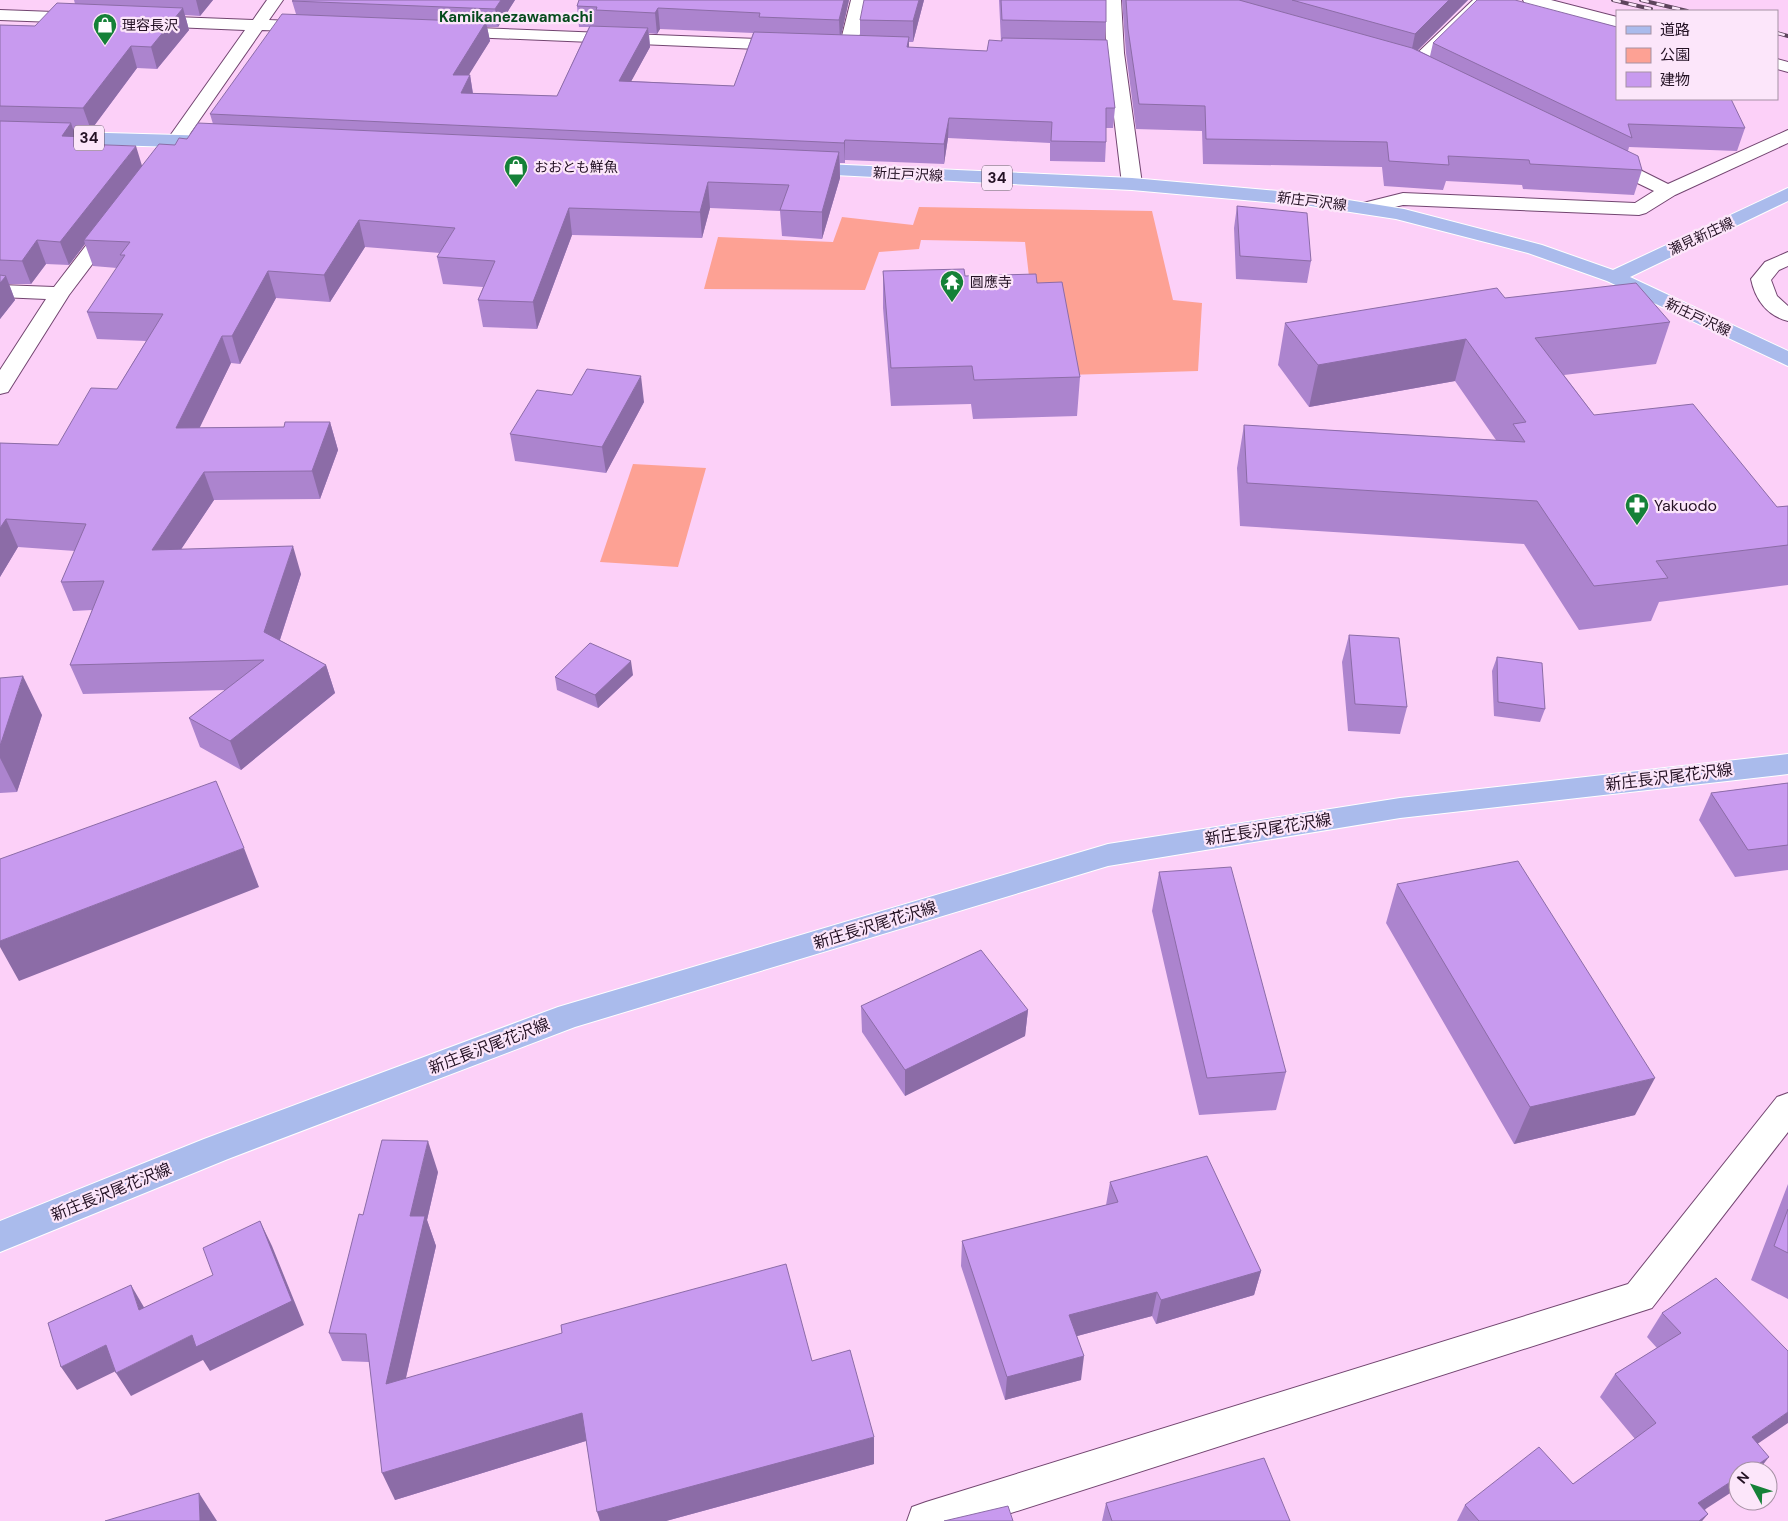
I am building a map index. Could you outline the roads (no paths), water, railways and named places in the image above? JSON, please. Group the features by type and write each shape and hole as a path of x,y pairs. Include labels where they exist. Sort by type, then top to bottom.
{"main road":[{"name":"34","path":"0,136 237,143"},
{"name":"新庄戸沢線","path":"784,168 1132,184 1311,200 1397,213 1535,249 1614,277 1788,359"},
{"name":"瀬見新庄線","path":"1614,277 1788,194"},
{"name":"新庄長沢尾花沢線","path":"0,1237 216,1149 569,1016 1108,855 1400,808 1788,764"}],"street":[{"path":"64,18 82,0"},
{"path":"148,179 178,140 275,0"},
{"path":"848,48 859,0"},
{"path":"1114,0 1115,53 1132,184"},
{"path":"1414,66 1484,0"},
{"path":"1530,0 1616,22"},
{"path":"0,15 93,19"},
{"path":"132,20 329,28"},
{"path":"439,32 798,46"},
{"path":"828,47 868,48"},
{"path":"1056,52 1115,53"},
{"path":"1395,60 1432,74"},
{"path":"1366,208 1402,199 1639,209 1668,191 1788,136"},
{"path":"1590,152 1668,191"},
{"path":"0,387 60,293 124,209"},
{"path":"1788,258 1772,266 1761,279 1763,292 1773,306 1788,315"},
{"path":"0,291 60,293"},
{"path":"926,1521 1640,1297 1788,1108"}],"railway":[{"path":"1613,0 1651,9"},
{"path":"1641,0 1683,10"},
{"path":"1778,33 1788,36"}],"place":[{"name":"理容長沢","path":"105,46"},
{"name":"おおとも鮮魚","path":"516,188"},
{"name":"圓應寺","path":"952,303"},
{"name":"Yakuodo","path":"1637,526"}],"district":[{"name":"Kamikanezawamachi","path":"516,17"}]}
